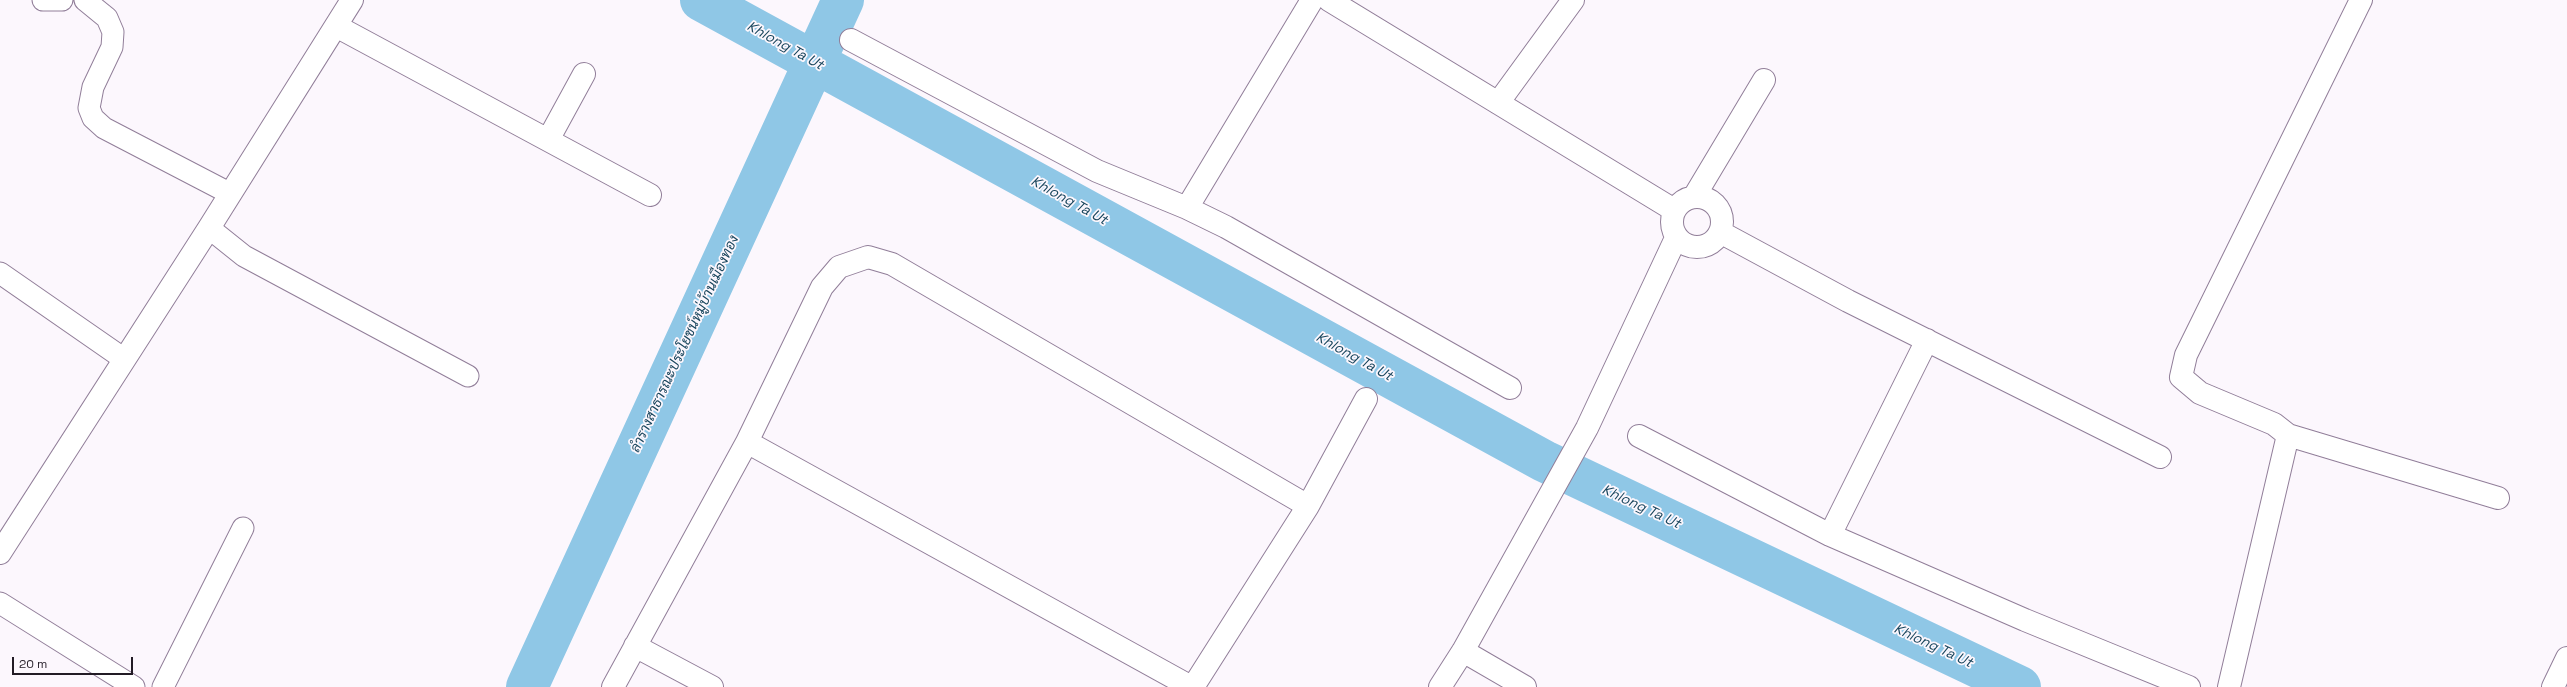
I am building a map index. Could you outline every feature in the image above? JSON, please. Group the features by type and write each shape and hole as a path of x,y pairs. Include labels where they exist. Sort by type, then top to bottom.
{"street":[{"path":"0,554 209,228 229,193 352,0"},
{"path":"1187,208 1312,0"},
{"path":"1329,0 1674,210"},
{"path":"1498,103 1573,0"},
{"path":"2361,0 2186,355 2181,377 2200,394 2274,424 2288,435 2498,498"},
{"path":"336,26 650,195"},
{"path":"851,40 1097,171 1187,208 1226,227 1510,388"},
{"path":"548,140 584,74"},
{"path":"1694,197 1711,201 1717,207 1722,224 1720,232 1714,241 1705,246 1694,248 1684,245 1676,238 1671,224 1674,210 1678,204 1694,197 1764,80"},
{"path":"1720,232 1848,301 2160,457"},
{"path":"1440,687 1463,652 1555,489 1587,428 1676,238"},
{"path":"613,687 747,442 822,287 839,267 868,257 892,264 1308,506"},
{"path":"1830,535 1927,340"},
{"path":"747,442 1192,687 1308,506 1366,399"},
{"path":"2229,687 2288,435"},
{"path":"1639,436 1830,535 2025,620 2189,687"},
{"path":"635,646 712,687"},
{"path":"1463,652 1525,687"},
{"path":"2553,687 2567,658"}],"lane":[{"path":"42,0 62,0"},
{"path":"85,0 107,18 113,32 112,47 94,87 89,108 93,118 104,128 229,193"},
{"path":"209,228 244,256 468,376"},
{"path":"0,273 124,359"},
{"path":"163,687 243,528"},
{"path":"0,603 134,687"}],"waterway":[{"name":"Khlong Ta Ut","path":"701,0 1544,461 2020,687"},
{"name":"ลำรางสาธารณะประโยชน์หมู่บ้านเมืองทอง","path":"527,687 843,0"}]}
